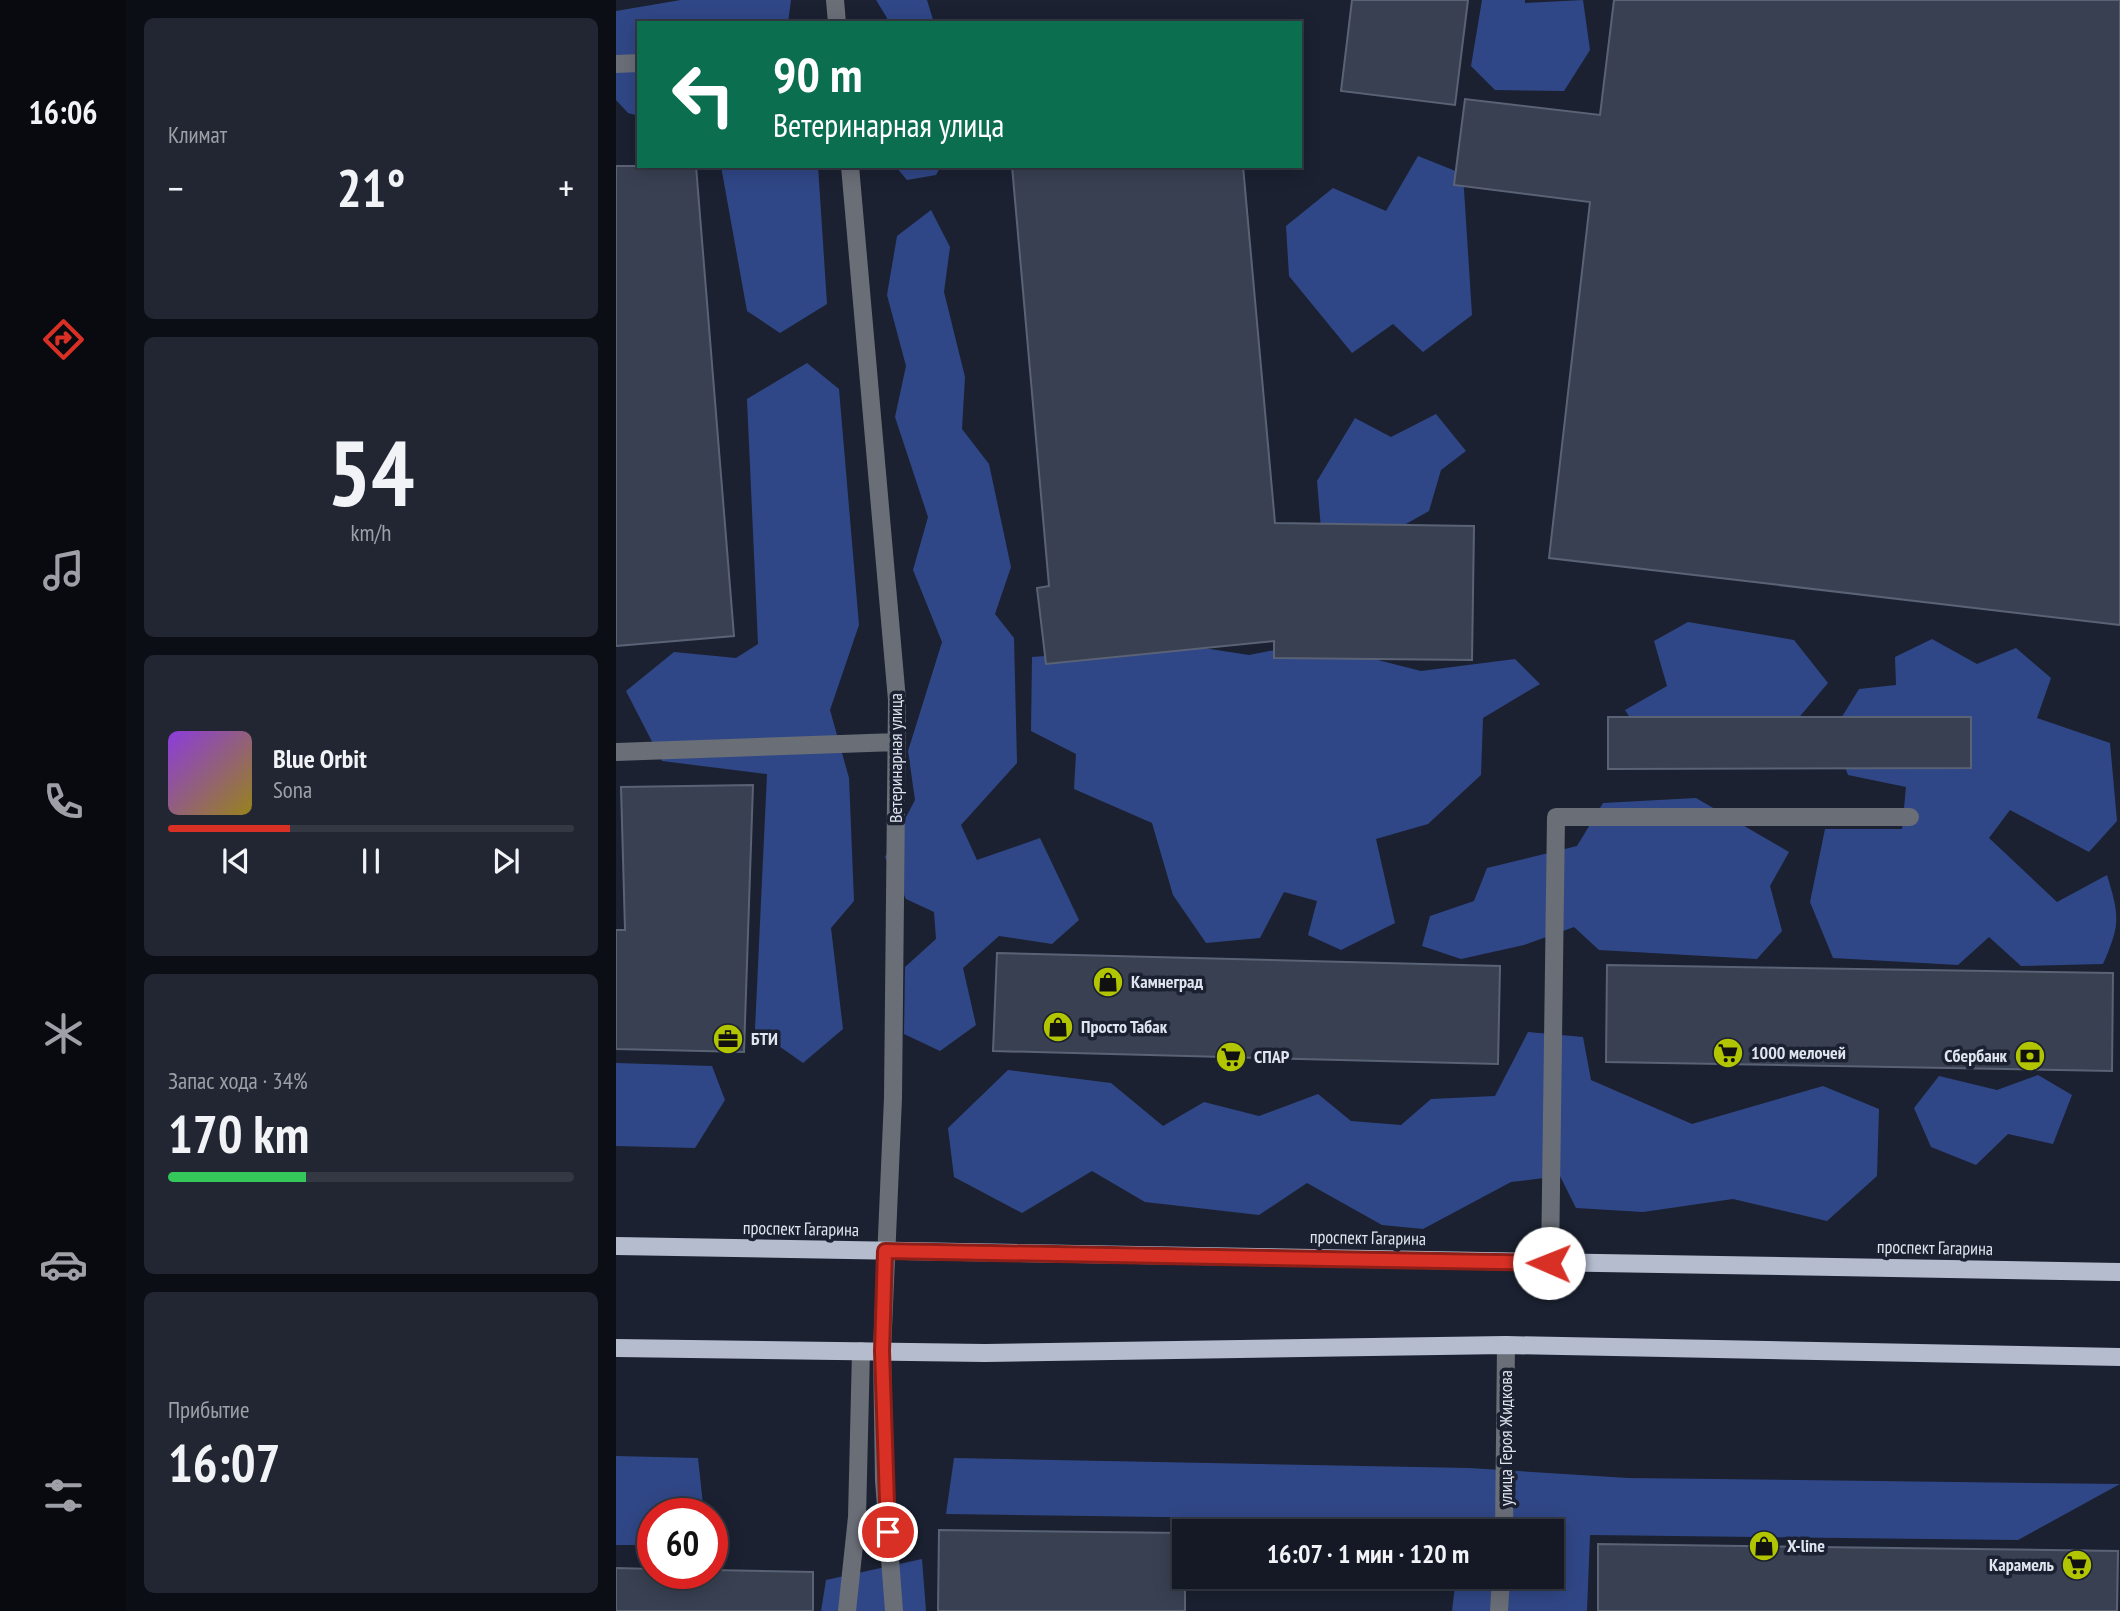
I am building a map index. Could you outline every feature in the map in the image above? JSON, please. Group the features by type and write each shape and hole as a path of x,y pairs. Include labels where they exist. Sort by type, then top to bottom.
{"main road":[{"name":"проспект Гагарина","path":"616,1246 2120,1272"},
{"path":"616,1348 985,1353 1506,1345 2120,1357"}],"street":[{"path":"835,0 837,21"},
{"path":"616,65 637,62"},
{"name":"Ветеринарная улица","path":"850,168 897,699 893,1098 882,1351 884,1480 894,1611"},
{"path":"616,752 897,742"},
{"path":"1549,1263 1556,817 1910,817"},
{"name":"улица Героя Жидкова","path":"1504,1519 1506,1345"},
{"path":"847,1611 857,1517 860,1351"},
{"path":"1499,1611 1500,1589"}],"shaded area":[{"path":"681,0 791,0 788,21 637,21 637,115 628,113 616,100 616,11"},
{"path":"876,0 927,0 933,21 886,21"},
{"path":"1482,0 1525,0 1525,3 1583,0 1590,50 1564,91 1495,90 1471,66"},
{"path":"1418,156 1463,174 1472,315 1423,352 1393,324 1352,353 1289,276 1286,226 1333,188 1386,211"},
{"path":"721,168 818,168 827,304 780,333 747,311"},
{"path":"897,168 940,168 936,175 907,180"},
{"path":"931,210 950,247 944,292 965,377 962,429 989,464 1011,567 995,614 1014,638 1017,763 961,825 977,860 1040,838 1079,920 1052,944 999,936 963,968 976,1025 940,1051 904,1034 905,967 936,939 934,912 906,899 885,857 915,800 908,751 942,642 913,570 928,517 895,417 906,366 887,295 897,236"},
{"path":"807,363 839,389 859,625 830,710 849,778 854,901 831,928 843,1029 803,1063 755,1029 767,774 662,761 626,691 674,652 736,658 758,644 747,399"},
{"path":"1436,414 1466,451 1441,470 1429,511 1356,552 1322,541 1317,481 1355,418 1391,437"},
{"path":"1688,622 1794,640 1828,683 1780,740 1644,739 1625,710 1667,686 1654,641"},
{"path":"1932,639 1977,664 2016,648 2051,678 2037,718 2110,743 2117,821 2089,852 2010,810 1989,838 2057,902 2107,875 2116,921 2113,940 2103,964 2021,966 1989,937 1958,965 1833,958 1810,902 1825,829 1902,829 1906,787 1848,775 1832,733 1859,689 1896,685 1895,657"},
{"path":"1311,643 1421,671 1515,659 1540,684 1483,718 1481,775 1428,824 1376,839 1395,923 1341,950 1308,935 1317,901 1284,892 1260,938 1206,943 1173,895 1152,823 1074,789 1076,754 1031,731 1032,657 1184,645 1249,655"},
{"path":"1696,798 1789,852 1770,886 1782,931 1757,959 1599,950 1574,927 1524,945 1461,959 1422,946 1430,916 1474,901 1487,868 1577,846 1603,803"},
{"path":"1528,1032 1583,1037 1591,1080 1692,1124 1823,1086 1879,1109 1877,1176 1827,1221 1733,1199 1643,1212 1576,1208 1560,1176 1511,1182 1423,1229 1382,1225 1307,1183 1259,1215 1145,1202 1092,1171 1022,1213 954,1177 948,1128 1008,1070 1111,1083 1163,1126 1204,1102 1259,1116 1318,1094 1351,1121 1401,1125 1431,1099 1495,1096"},
{"path":"616,1063 712,1066 725,1100 695,1148 616,1146"},
{"path":"2038,1075 2072,1095 2053,1144 2008,1134 1976,1165 1931,1147 1914,1108 1939,1076 1997,1090"},
{"path":"616,1456 698,1458 702,1498 637,1498 637,1545 616,1545"},
{"path":"954,1458 1469,1468 1628,1478 2120,1484 2018,1540 1590,1535 1587,1611 1452,1611 1455,1589 1564,1589 1564,1519 946,1514"},
{"path":"922,1559 926,1611 821,1611 826,1580"}],"building":[{"path":"1352,0 1468,0 1455,105 1341,91"},
{"path":"1614,0 2120,0 2120,625 1549,558 1590,202 1454,185 1465,99 1600,115"},
{"path":"616,166 696,168 734,636 616,646"},
{"path":"1012,168 1243,168 1275,523 1474,526 1472,660 1274,658 1274,641 1046,664 1037,588 1049,586"},
{"path":"1608,717 1971,717 1971,768 1608,769"},
{"path":"753,785 744,1052 616,1049 616,930 625,930 621,787"},
{"path":"997,953 1500,966 1498,1064 993,1051"},
{"path":"1607,965 2113,973 2112,1071 1606,1062"},
{"path":"939,1530 1172,1533 1172,1589 1185,1589 1185,1611 938,1611"},
{"path":"1598,1544 2118,1551 2117,1611 1598,1611"},
{"path":"616,1568 637,1569 637,1589 728,1589 728,1570 813,1572 813,1611 616,1611"}],"place":[{"name":"Камнеград","path":"1108,982"},
{"name":"Просто Табак","path":"1058,1027"},
{"name":"БТИ","path":"728,1039"},
{"name":"1000 мелочей","path":"1728,1053"},
{"name":"Сбербанк","path":"2030,1056"},
{"name":"СПАР","path":"1231,1057"},
{"name":"X-line","path":"1764,1546"},
{"name":"Карамель","path":"2077,1565"}],"route":[{"path":"888,1532 884,1480 882,1351 885,1251 1549,1263"}]}
